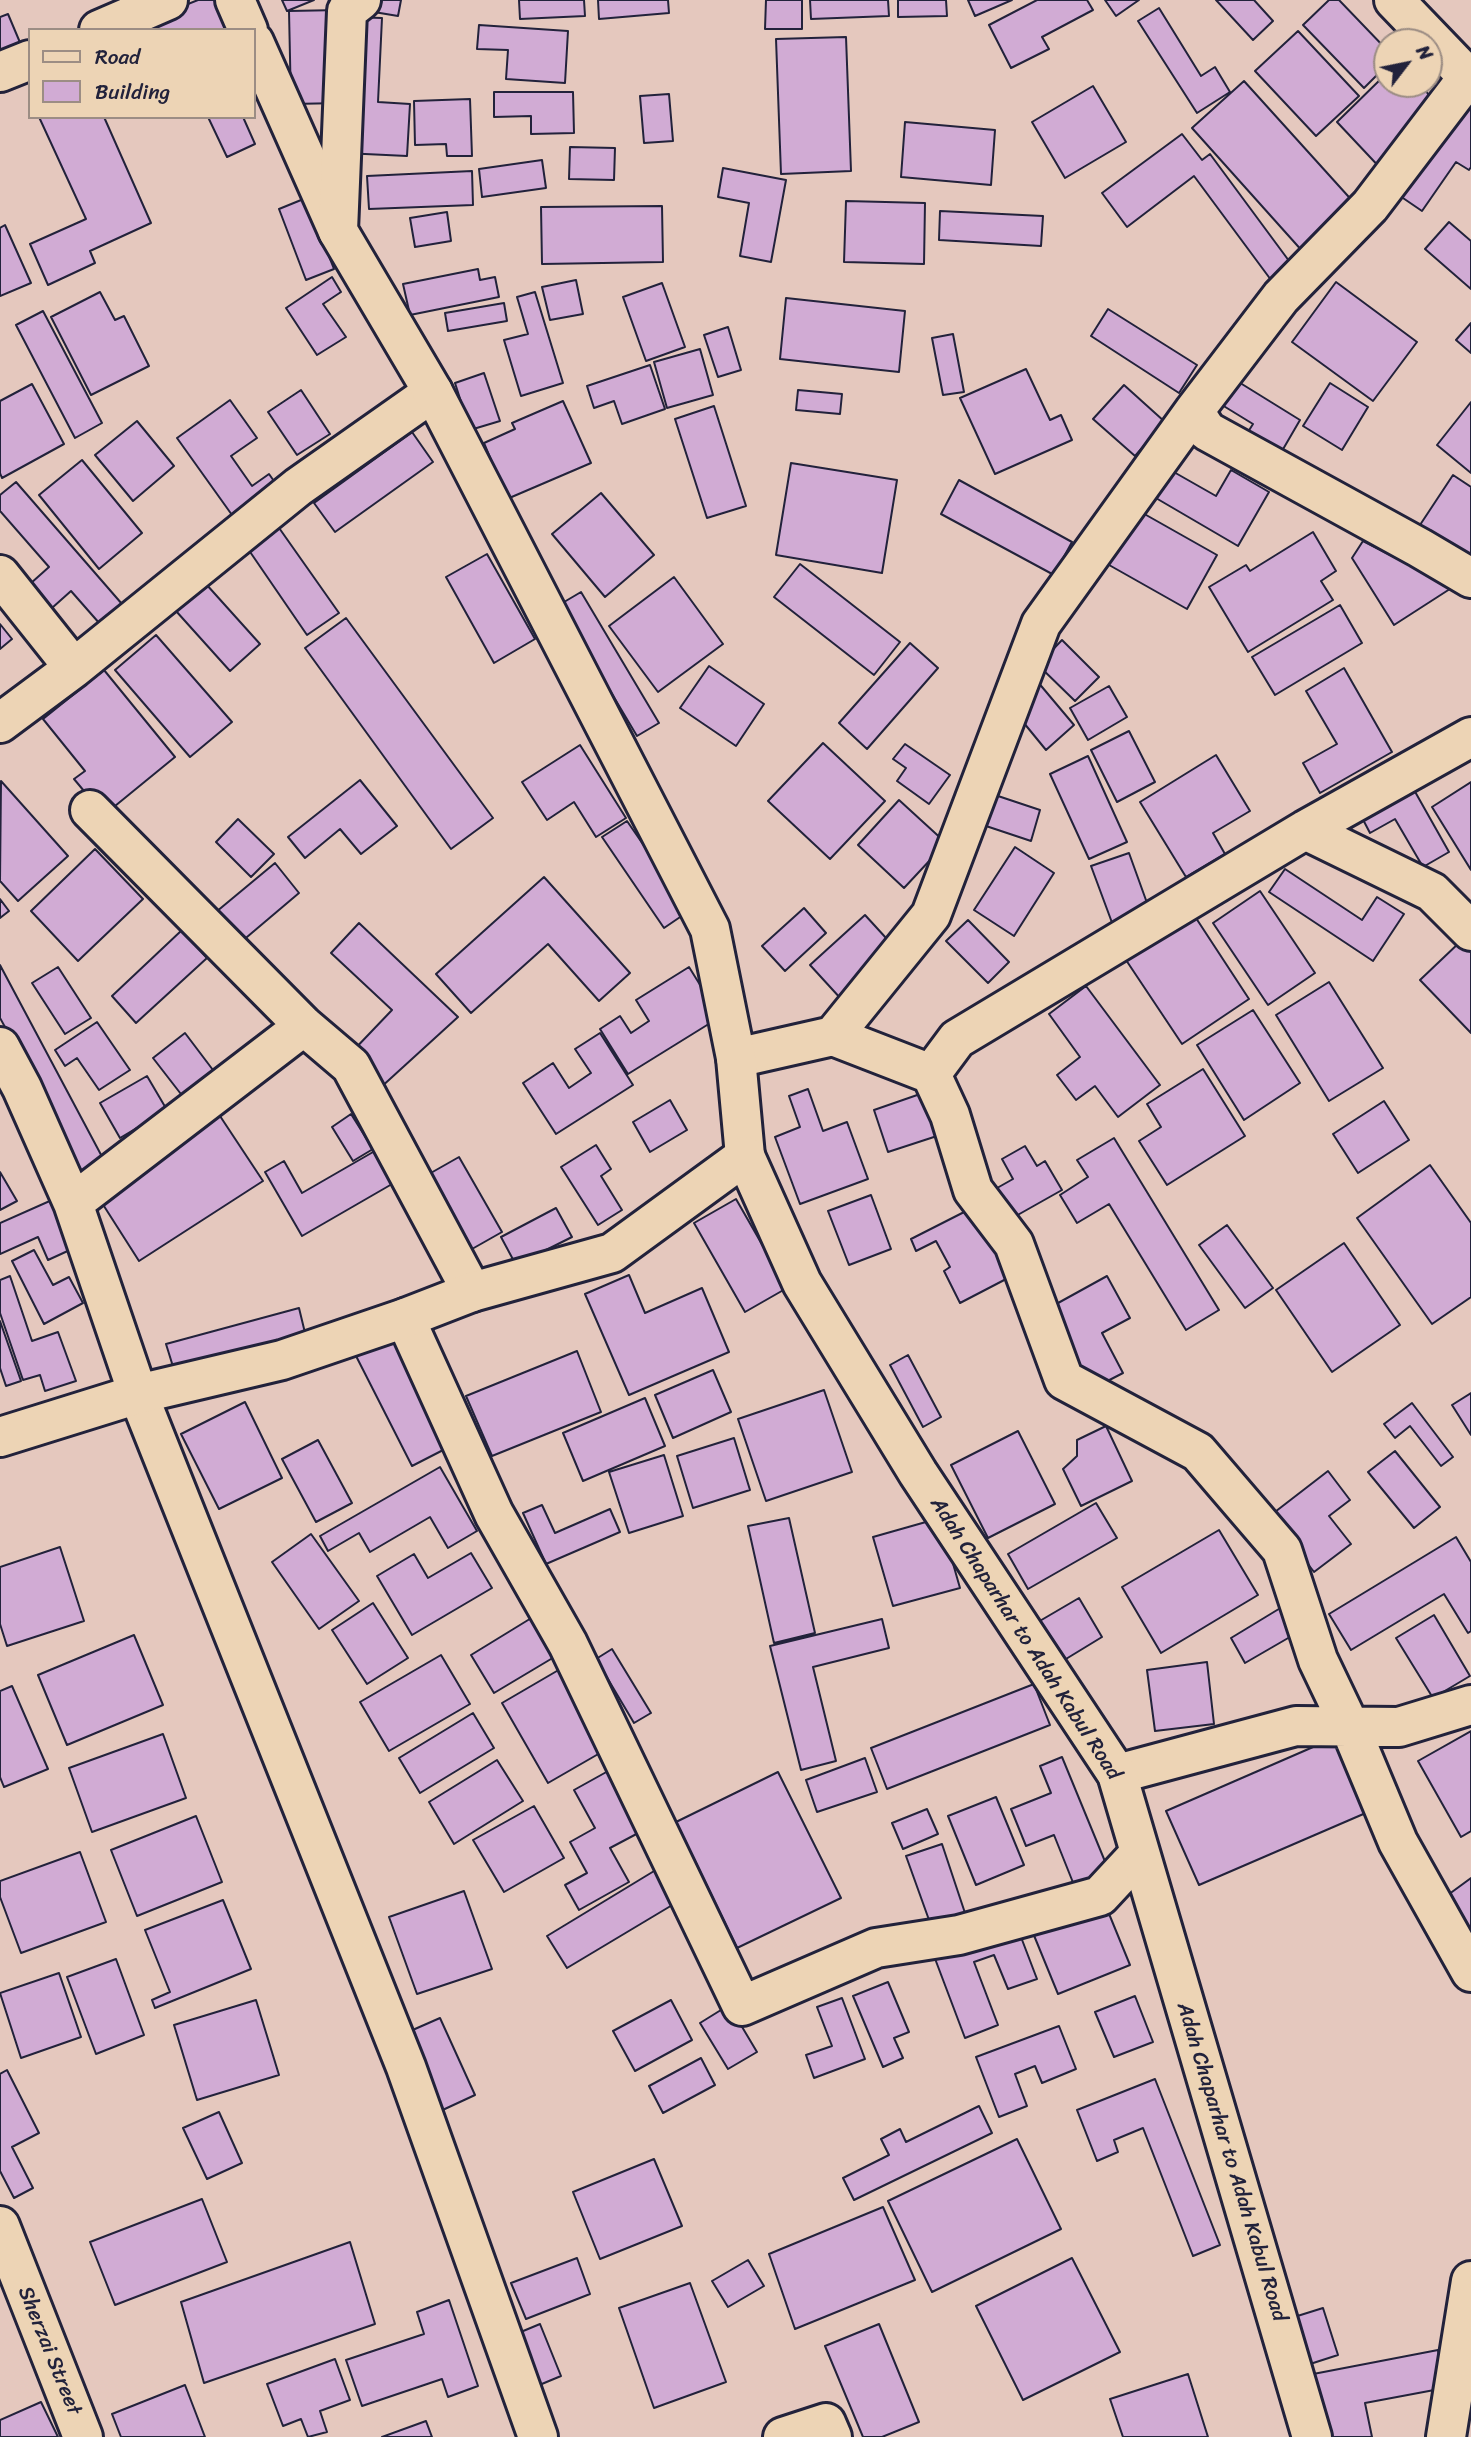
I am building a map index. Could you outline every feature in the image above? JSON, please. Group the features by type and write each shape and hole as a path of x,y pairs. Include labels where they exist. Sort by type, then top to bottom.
{"street":[{"path":"104,28 168,0"},
{"path":"235,0 247,28"},
{"path":"338,230 347,11 361,0"},
{"path":"833,1036 931,915 1041,624 1194,411 1281,297 1370,206 1469,78 1394,0"},
{"name":"Adah Chaparhar to Adah Kabul Road","path":"256,46 338,230 433,392 710,929 736,1058 745,1156 803,1283 918,1473 1117,1774 1312,2437"},
{"path":"0,72 28,61"},
{"path":"0,723 74,668 298,487 433,392"},
{"path":"1194,411 1207,431 1471,578"},
{"path":"0,575 74,668"},
{"path":"931,1074 957,1039 1305,830 1471,737"},
{"path":"90,810 304,1026 351,1066 472,1292"},
{"path":"1305,830 1432,892 1471,932"},
{"path":"73,1203 304,1026"},
{"path":"736,1058 833,1036 931,1074 950,1115 973,1190 1014,1244 1064,1380 1198,1452 1282,1550 1318,1660 1350,1727 1398,1842 1471,1972"},
{"path":"0,1047 22,1088 73,1203 138,1394 406,2067 538,2437"},
{"path":"0,1437 138,1394 282,1360 472,1292 612,1253 745,1156"},
{"path":"405,1318 494,1514 568,1644 742,2006 876,1948 959,1935 1100,1896 1139,1854"},
{"path":"1117,1774 1296,1726 1399,1727 1471,1705"},
{"name":"Sherzai Street","path":"0,2226 83,2437"},
{"path":"1447,2437 1471,2281"},
{"path":"783,2437 826,2423 832,2437"}],"building":[{"path":"198,0 217,0 227,28 128,28"},
{"path":"282,0 314,0 287,11"},
{"path":"370,0 401,0 398,16 368,11"},
{"path":"519,0 584,0 585,16 520,19"},
{"path":"598,0 668,0 669,13 599,19"},
{"path":"766,0 802,0 802,29 765,29"},
{"path":"810,0 888,0 889,16 811,19"},
{"path":"898,0 946,0 947,16 898,17"},
{"path":"968,0 1012,0 975,16"},
{"path":"1037,0 1087,0 1093,10 1042,37 1049,49 1011,68 989,25"},
{"path":"1105,0 1139,0 1116,16"},
{"path":"1216,0 1254,0 1273,21 1253,40"},
{"path":"1329,0 1339,0 1373,35 1373,79 1364,88 1303,25"},
{"path":"1159,8 1201,76 1215,67 1230,92 1197,113 1138,21"},
{"path":"340,10 342,103 291,104 289,11"},
{"path":"8,14 24,52 0,62 0,17"},
{"path":"351,17 382,18 378,102 410,104 407,156 344,153"},
{"path":"479,25 568,31 565,83 506,79 508,50 477,49"},
{"path":"1298,31 1359,96 1316,136 1255,71"},
{"path":"846,37 851,171 781,174 776,39"},
{"path":"1244,81 1357,206 1304,253 1192,128"},
{"path":"1093,86 1126,142 1065,178 1032,122"},
{"path":"1373,87 1373,98 1431,98 1433,101 1385,173 1337,122"},
{"path":"494,92 573,92 574,133 531,134 531,116 494,117"},
{"path":"669,94 673,141 644,143 640,96"},
{"path":"1471,94 1471,167 1469,170 1456,162 1422,211 1400,196"},
{"path":"470,99 472,156 447,156 446,144 415,145 414,101"},
{"path":"40,119 105,119 151,223 90,251 95,263 48,285 30,244 86,219"},
{"path":"209,119 244,119 255,144 227,157"},
{"path":"905,122 995,130 991,185 901,177"},
{"path":"1182,134 1202,160 1210,154 1295,269 1274,284 1194,176 1127,227 1102,193"},
{"path":"570,147 615,148 614,180 569,179"},
{"path":"542,160 546,188 482,197 479,169"},
{"path":"723,168 786,180 771,262 740,256 749,203 718,197"},
{"path":"472,171 473,205 369,209 367,176"},
{"path":"306,198 334,269 306,280 279,209"},
{"path":"846,201 925,203 924,264 844,262"},
{"path":"662,206 663,262 542,264 541,207"},
{"path":"940,211 1043,216 1041,246 939,240"},
{"path":"447,212 451,241 415,247 410,218"},
{"path":"1449,222 1471,241 1471,289 1425,249"},
{"path":"5,225 31,283 0,296 0,228"},
{"path":"478,269 480,280 495,277 499,297 410,315 403,284"},
{"path":"332,277 341,292 323,304 346,337 317,355 286,308"},
{"path":"576,280 583,314 550,320 542,287"},
{"path":"1336,282 1417,342 1373,401 1292,342"},
{"path":"662,283 685,347 646,361 623,297"},
{"path":"100,292 115,320 124,316 149,366 91,395 51,317"},
{"path":"535,292 563,383 521,396 504,340 528,334 517,297"},
{"path":"786,298 905,311 899,372 780,359"},
{"path":"504,303 507,321 448,331 445,313"},
{"path":"1108,309 1197,365 1179,393 1091,336"},
{"path":"43,311 102,423 75,438 16,325"},
{"path":"1471,323 1471,353 1456,340"},
{"path":"728,327 741,370 718,377 704,335"},
{"path":"953,334 964,392 943,395 932,338"},
{"path":"700,349 713,395 667,408 654,362"},
{"path":"650,365 665,409 622,424 614,401 594,408 587,386"},
{"path":"1026,369 1050,420 1061,415 1072,440 995,474 960,398"},
{"path":"484,373 500,421 470,430 455,383"},
{"path":"1237,381 1300,420 1275,463 1241,443 1253,424 1222,405"},
{"path":"1330,383 1368,407 1342,450 1303,426"},
{"path":"32,384 64,444 2,478 0,401"},
{"path":"1124,385 1165,422 1135,456 1093,419"},
{"path":"301,390 330,434 297,455 268,412"},
{"path":"798,390 842,394 840,414 796,410"},
{"path":"230,400 257,438 231,456 252,486 269,474 281,491 237,522 177,438"},
{"path":"563,401 591,463 507,499 484,443 515,429 512,423"},
{"path":"1471,402 1471,473 1437,445"},
{"path":"714,406 746,506 707,518 675,419"},
{"path":"137,421 174,466 133,501 95,455"},
{"path":"412,432 433,462 335,532 314,503"},
{"path":"82,460 142,533 99,569 39,495"},
{"path":"791,463 897,480 882,573 776,555"},
{"path":"1165,467 1216,496 1231,470 1269,492 1238,546 1149,494"},
{"path":"1453,475 1471,487 1471,567 1416,531"},
{"path":"959,480 1072,542 1054,575 941,514"},
{"path":"16,482 122,604 100,624 71,591 43,616 21,592 49,567 0,511 0,495"},
{"path":"601,493 654,555 605,597 552,534"},
{"path":"1132,507 1217,555 1187,609 1102,561"},
{"path":"277,525 339,613 307,635 246,546"},
{"path":"1313,532 1336,571 1321,581 1333,600 1248,652 1209,587 1246,565 1250,571"},
{"path":"1363,541 1453,587 1394,625 1352,558"},
{"path":"487,554 535,639 494,663 446,577"},
{"path":"800,564 900,642 874,675 774,597"},
{"path":"674,577 723,644 658,692 609,626"},
{"path":"206,584 260,644 230,671 176,611"},
{"path":"581,592 659,723 637,736 559,605"},
{"path":"1340,605 1362,643 1275,695 1252,657"},
{"path":"346,618 493,818 451,849 305,648"},
{"path":"0,624 12,639 0,649"},
{"path":"156,635 232,722 190,757 115,670"},
{"path":"1062,640 1099,677 1075,701 1038,665"},
{"path":"910,643 938,668 867,749 839,723"},
{"path":"709,666 764,704 736,746 680,708"},
{"path":"1344,668 1392,752 1320,793 1303,763 1337,744 1306,691"},
{"path":"104,670 175,757 104,815 74,779 85,771 43,719"},
{"path":"1037,681 1074,725 1046,750 1019,717"},
{"path":"1109,686 1127,717 1088,740 1070,708"},
{"path":"1129,731 1155,782 1117,802 1091,750"},
{"path":"823,743 885,801 830,859 768,801"},
{"path":"905,744 950,775 929,804 897,781 906,768 893,759"},
{"path":"580,745 626,818 596,837 574,802 547,820 522,782"},
{"path":"1216,755 1250,811 1213,833 1225,854 1186,877 1140,802"},
{"path":"1088,756 1127,842 1089,859 1050,774"},
{"path":"360,780 397,826 361,854 340,829 305,858 288,837"},
{"path":"1,781 68,856 18,901 0,881"},
{"path":"1409,781 1449,852 1423,867 1395,819 1370,833 1358,810"},
{"path":"1471,782 1471,870 1432,807"},
{"path":"995,795 1040,810 1031,841 986,826"},
{"path":"899,800 946,843 904,888 858,845"},
{"path":"238,819 274,854 251,877 216,842"},
{"path":"627,821 689,911 664,928 602,837"},
{"path":"1015,847 1054,873 1014,936 974,910"},
{"path":"95,849 143,899 78,961 31,911"},
{"path":"1129,853 1151,914 1114,928 1091,866"},
{"path":"275,863 299,893 234,948 210,917"},
{"path":"1285,869 1362,920 1377,897 1404,914 1373,961 1269,892"},
{"path":"544,877 630,973 599,1001 548,944 471,1013 436,974"},
{"path":"1260,891 1315,973 1268,1005 1213,923"},
{"path":"0,899 9,911 0,918"},
{"path":"804,908 826,933 785,971 762,946"},
{"path":"865,915 897,950 842,1000 810,965"},
{"path":"1194,915 1249,999 1182,1044 1126,960"},
{"path":"968,920 1009,962 988,983 946,941"},
{"path":"359,923 458,1017 379,1089 349,1055 392,1010 331,953"},
{"path":"182,930 207,958 136,1023 112,996"},
{"path":"1461,941 1471,952 1471,1033 1420,980"},
{"path":"0,965 107,1166 75,1182 16,1047 0,1018"},
{"path":"58,967 91,1018 65,1034 32,983"},
{"path":"689,967 720,1017 628,1074 600,1029 620,1016 631,1033 649,1021 636,1000"},
{"path":"1329,982 1383,1068 1329,1101 1276,1015"},
{"path":"1086,986 1160,1085 1118,1117 1095,1086 1076,1100 1057,1075 1080,1057 1049,1014"},
{"path":"1253,1010 1300,1083 1244,1120 1197,1045"},
{"path":"97,1022 130,1070 99,1090 77,1058 65,1066 55,1050"},
{"path":"185,1033 216,1074 184,1098 153,1058"},
{"path":"600,1033 633,1085 556,1134 523,1083 553,1063 569,1088 591,1073 575,1049"},
{"path":"1203,1069 1245,1136 1167,1185 1139,1141 1161,1127 1147,1104"},
{"path":"147,1076 167,1110 120,1138 100,1103"},
{"path":"808,1089 823,1131 847,1122 868,1179 800,1204 775,1137 800,1127 789,1096"},
{"path":"923,1093 937,1136 888,1152 874,1110"},
{"path":"670,1100 687,1130 650,1152 633,1122"},
{"path":"1384,1101 1409,1140 1358,1173 1333,1134"},
{"path":"218,1113 263,1181 139,1261 95,1192"},
{"path":"351,1114 373,1149 353,1161 332,1127"},
{"path":"1114,1138 1219,1310 1186,1330 1109,1204 1077,1223 1060,1195 1088,1177 1077,1160"},
{"path":"596,1145 611,1169 601,1176 622,1210 598,1225 561,1167"},
{"path":"1025,1146 1037,1166 1045,1161 1062,1190 1007,1221 990,1192 1013,1179 1002,1159"},
{"path":"380,1148 399,1180 302,1236 265,1172 284,1161 302,1193"},
{"path":"459,1157 502,1232 472,1249 429,1174"},
{"path":"1430,1165 1471,1223 1471,1297 1432,1324 1357,1218"},
{"path":"0,1172 17,1201 0,1210"},
{"path":"871,1195 891,1249 849,1265 828,1211"},
{"path":"61,1196 83,1244 48,1260 38,1237 0,1254 0,1223"},
{"path":"736,1199 787,1288 745,1312 694,1223"},
{"path":"974,1207 1010,1277 960,1303 944,1271 950,1267 936,1241 916,1251 911,1239"},
{"path":"556,1208 572,1237 516,1265 501,1237"},
{"path":"1227,1225 1273,1288 1245,1308 1199,1245"},
{"path":"1344,1243 1400,1325 1332,1372 1276,1290"},
{"path":"34,1250 53,1285 69,1277 83,1303 44,1324 12,1261"},
{"path":"629,1275 645,1313 702,1288 729,1352 629,1395 585,1294"},
{"path":"10,1276 32,1341 58,1332 76,1381 45,1391 40,1375 23,1380 0,1313 0,1280"},
{"path":"1107,1276 1130,1318 1102,1333 1123,1373 1092,1389 1049,1308"},
{"path":"299,1308 306,1337 175,1373 166,1344"},
{"path":"0,1321 21,1381 6,1386 0,1368"},
{"path":"394,1332 451,1446 412,1466 354,1352"},
{"path":"577,1351 601,1412 492,1456 466,1396"},
{"path":"908,1355 941,1417 923,1427 890,1365"},
{"path":"713,1370 731,1412 673,1438 655,1395"},
{"path":"824,1390 852,1472 766,1501 738,1419"},
{"path":"1471,1393 1471,1435 1452,1405"},
{"path":"645,1398 665,1446 583,1481 563,1433"},
{"path":"245,1402 282,1478 219,1509 181,1434"},
{"path":"1412,1403 1453,1457 1441,1466 1410,1426 1395,1438 1384,1424"},
{"path":"1106,1426 1132,1481 1081,1506 1063,1469 1077,1456 1077,1440"},
{"path":"1018,1431 1055,1504 988,1538 951,1465"},
{"path":"734,1438 750,1490 693,1508 677,1456"},
{"path":"318,1440 352,1503 316,1522 282,1459"},
{"path":"1395,1451 1440,1507 1414,1528 1368,1472"},
{"path":"664,1455 683,1516 629,1533 609,1472"},
{"path":"440,1467 477,1531 448,1548 430,1517 370,1552 359,1533 328,1551 320,1536"},
{"path":"1328,1471 1350,1500 1329,1516 1351,1544 1314,1572 1271,1515"},
{"path":"1096,1503 1117,1538 1028,1589 1008,1554"},
{"path":"542,1505 555,1533 610,1509 620,1532 546,1564 523,1513"},
{"path":"789,1518 815,1633 774,1643 748,1526"},
{"path":"940,1518 960,1588 893,1606 873,1537"},
{"path":"1219,1530 1258,1595 1161,1653 1122,1587"},
{"path":"311,1534 359,1601 319,1629 272,1562"},
{"path":"1456,1537 1471,1562 1471,1631 1468,1633 1444,1594 1351,1650 1329,1614"},
{"path":"60,1547 84,1621 7,1646 0,1624 0,1567"},
{"path":"471,1553 492,1588 412,1635 377,1576 414,1554 428,1578"},
{"path":"1079,1598 1102,1637 1061,1662 1038,1622"},
{"path":"373,1603 408,1658 367,1684 332,1630"},
{"path":"1287,1604 1302,1630 1245,1663 1231,1638"},
{"path":"1434,1615 1470,1676 1433,1698 1396,1638"},
{"path":"533,1617 556,1656 494,1693 471,1655"},
{"path":"882,1619 889,1648 813,1667 836,1761 801,1770 770,1646"},
{"path":"134,1635 163,1705 67,1745 38,1675"},
{"path":"612,1649 651,1713 634,1723 596,1659"},
{"path":"441,1655 470,1704 389,1751 360,1702"},
{"path":"1207,1662 1214,1724 1155,1731 1147,1670"},
{"path":"562,1668 607,1749 548,1783 502,1703"},
{"path":"1034,1684 1050,1725 887,1789 871,1748"},
{"path":"12,1686 48,1769 4,1787 0,1777 0,1691"},
{"path":"473,1713 494,1748 420,1793 399,1758"},
{"path":"1471,1731 1471,1831 1461,1837 1418,1761"},
{"path":"163,1734 186,1798 92,1832 69,1768"},
{"path":"1343,1734 1375,1809 1199,1885 1166,1811"},
{"path":"1062,1757 1111,1876 1076,1890 1054,1835 1026,1846 1011,1809 1051,1793 1040,1766"},
{"path":"865,1758 877,1792 817,1812 806,1780"},
{"path":"497,1760 523,1801 454,1844 429,1802"},
{"path":"610,1770 644,1830 610,1848 629,1882 579,1910 565,1885 587,1873 570,1842 595,1828 574,1790"},
{"path":"778,1772 841,1898 737,1948 676,1822"},
{"path":"996,1797 1024,1865 976,1885 948,1816"},
{"path":"534,1806 564,1858 504,1892 473,1840"},
{"path":"927,1809 938,1834 903,1849 892,1823"},
{"path":"196,1816 222,1882 137,1916 111,1850"},
{"path":"942,1844 967,1919 933,1931 906,1856"},
{"path":"80,1852 106,1922 21,1953 0,1897 0,1881"},
{"path":"664,1865 684,1898 567,1968 547,1936"},
{"path":"1471,1878 1471,1942 1441,1900"},
{"path":"464,1891 492,1969 417,1994 389,1917"},
{"path":"223,1900 251,1969 155,2008 152,2000 170,1992 145,1930"},
{"path":"1105,1904 1130,1965 1058,1994 1033,1933"},
{"path":"1016,1924 1037,1979 1008,1989 994,1955 974,1962 998,2025 965,2038 934,1956"},
{"path":"116,1959 144,2035 96,2054 67,1977"},
{"path":"59,1973 81,2037 21,2058 0,1993"},
{"path":"888,1982 909,2032 894,2038 903,2058 883,2067 853,1996"},
{"path":"1135,1996 1153,2042 1114,2057 1095,2012"},
{"path":"842,1998 865,2059 814,2078 806,2055 832,2046 817,2007"},
{"path":"256,2000 279,2075 197,2100 174,2025"},
{"path":"671,2000 692,2040 635,2071 613,2031"},
{"path":"729,2005 757,2052 728,2069 700,2023"},
{"path":"440,2018 475,2095 434,2114 399,2036"},
{"path":"1059,2026 1076,2069 1042,2083 1035,2066 1015,2074 1027,2106 999,2117 976,2057"},
{"path":"701,2058 715,2085 663,2113 649,2086"},
{"path":"7,2070 39,2133 12,2147 33,2188 14,2198 0,2171 0,2074"},
{"path":"1155,2079 1220,2245 1193,2256 1143,2128 1114,2140 1118,2152 1097,2161 1077,2110"},
{"path":"979,2106 992,2133 854,2200 843,2178 889,2155 881,2139 900,2129 906,2142"},
{"path":"219,2112 242,2163 207,2179 183,2128"},
{"path":"1017,2139 1061,2229 932,2292 888,2201"},
{"path":"654,2159 682,2226 600,2259 573,2192"},
{"path":"202,2199 227,2262 115,2305 90,2242"},
{"path":"883,2207 915,2280 795,2329 769,2254"},
{"path":"350,2242 375,2324 204,2383 181,2302"},
{"path":"577,2258 590,2294 526,2319 511,2283"},
{"path":"1072,2258 1120,2352 1023,2400 976,2306"},
{"path":"748,2260 764,2286 728,2307 712,2281"},
{"path":"690,2283 726,2382 654,2408 619,2308"},
{"path":"449,2300 478,2386 448,2397 442,2379 362,2406 346,2360 424,2334 417,2312"},
{"path":"1323,2308 1338,2355 1307,2365 1291,2318"},
{"path":"540,2324 561,2376 537,2386 516,2334"},
{"path":"879,2324 919,2422 882,2437 863,2437 825,2346"},
{"path":"1438,2350 1445,2388 1365,2403 1372,2437 1320,2437 1308,2375"},
{"path":"335,2359 350,2400 320,2411 327,2432 308,2437 301,2419 283,2426 267,2384"},
{"path":"1188,2374 1208,2437 1123,2437 1110,2399"},
{"path":"185,2385 205,2437 121,2437 112,2414"},
{"path":"41,2402 58,2437 0,2437 0,2420"},
{"path":"426,2421 432,2437 382,2437"}]}
